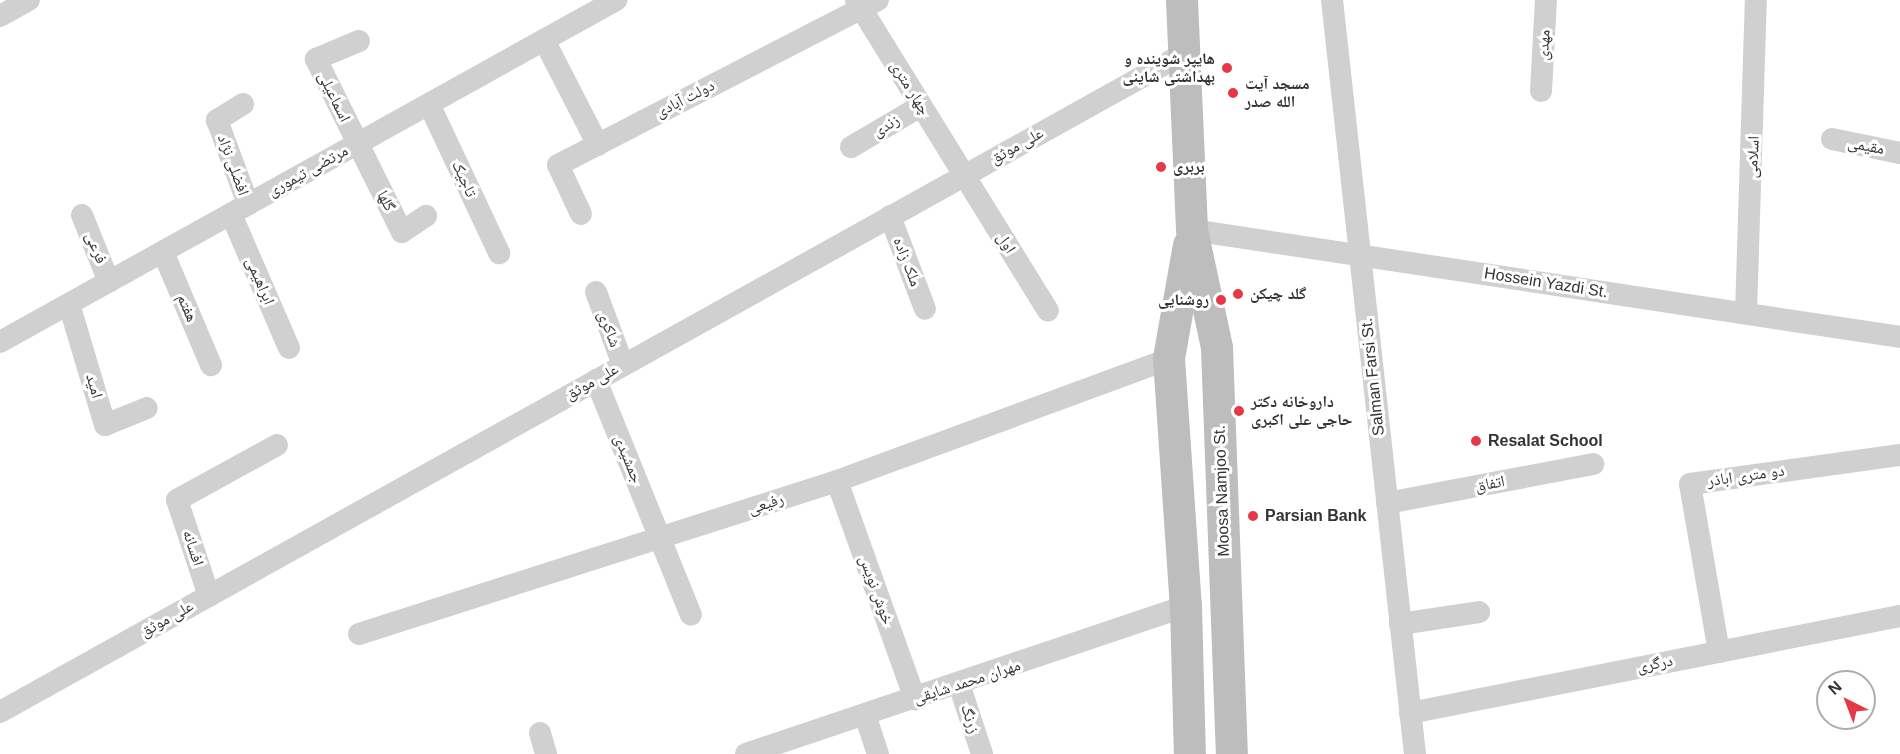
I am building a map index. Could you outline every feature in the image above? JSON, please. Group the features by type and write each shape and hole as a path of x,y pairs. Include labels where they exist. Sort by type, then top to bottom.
{"main road":[{"name":"Moosa Namjoo St.","path":"1182,0 1192,230 1217,348 1232,754"},
{"name":"Moosa Namjoo St.","path":"1190,754 1186,606 1169,359 1192,230"},
{"path":"1186,606 1226,605"}],"street":[{"path":"0,16 29,0"},
{"name":"مرتضی تیموری","path":"0,342 616,0"},
{"name":"Salman Farsi St.","path":"1332,0 1414,754"},
{"name":"مهدی","path":"1541,91 1546,0"},
{"name":"اسلامی","path":"1746,313 1756,0"},
{"name":"چهار متری","path":"865,3 921,106 963,175"},
{"name":"دولت آبادی","path":"581,214 558,165 865,3"},
{"path":"544,40 598,145"},
{"name":"اسماعیلی","path":"357,144 316,59 359,41"},
{"name":"علی موثق","path":"0,712 1185,53"},
{"name":"افضلی نژاد","path":"240,209 217,120 243,104"},
{"name":"تاجیک","path":"429,104 499,253"},
{"name":"زندی","path":"851,147 921,106"},
{"name":"مقیمی","path":"1832,140 1900,153"},
{"name":"گلها","path":"357,144 402,232 426,216"},
{"name":"اول","path":"963,175 1048,311"},
{"name":"ابراهیمی","path":"240,209 288,348"},
{"name":"فرعی","path":"82,215 109,282"},
{"name":"ملک زاده","path":"890,216 925,309"},
{"name":"Hossein Yazdi St.","path":"1192,230 1900,337"},
{"name":"هفتم","path":"163,252 211,365"},
{"name":"شاکری","path":"596,292 623,365"},
{"name":"امید","path":"69,304 105,425 147,408"},
{"name":"رفیعی","path":"359,634 837,481 1169,359"},
{"name":"جمشیدی","path":"596,380 692,615"},
{"name":"افسانه","path":"208,596 177,500 277,445"},
{"name":"دو متری اباذر","path":"1719,652 1690,484 1900,455"},
{"name":"اتفاق","path":"1387,503 1593,464"},
{"name":"خوش نویس","path":"837,481 915,699"},
{"name":"مهران محمد شایقی","path":"746,754 1186,606"},
{"path":"1401,624 1479,612"},
{"name":"درگری","path":"1410,713 1900,616"},
{"name":"زرنگ","path":"959,684 982,754"},
{"path":"865,715 878,754"}],"place":[{"name":"هایپر شوینده و بهداشتی شاینی","path":"1227,68"},
{"name":"مسجد آیت الله صدر","path":"1233,93"},
{"name":"بربری","path":"1161,167"},
{"name":"گلد چیکن","path":"1238,294"},
{"name":"روشنایی","path":"1221,300"},
{"name":"داروخانه دکتر حاجی علی اکبری","path":"1239,411"},
{"name":"Resalat School","path":"1476,441"},
{"name":"Parsian Bank","path":"1253,516"}]}
